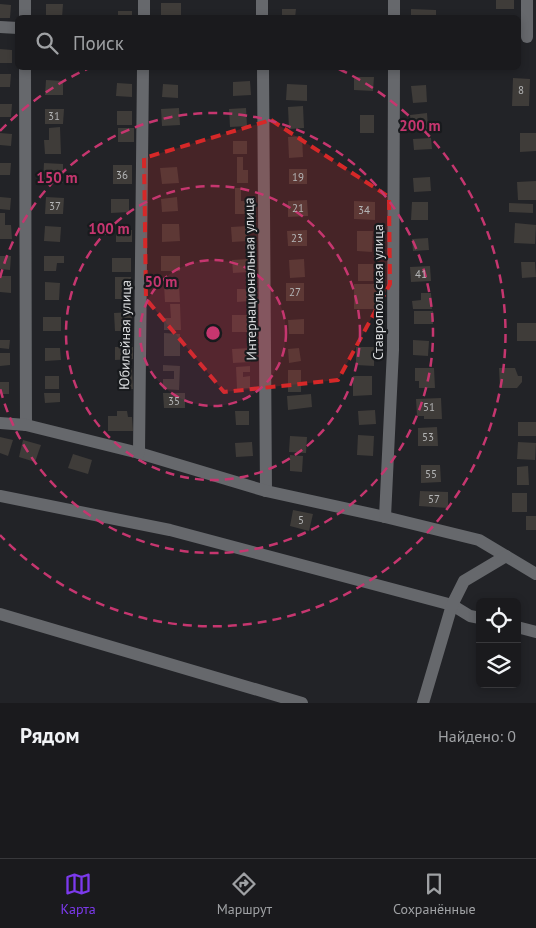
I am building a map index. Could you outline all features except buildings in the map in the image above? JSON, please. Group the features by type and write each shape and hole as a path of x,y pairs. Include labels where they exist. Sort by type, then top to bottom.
{"street":[{"path":"25,0 25,15"},
{"path":"144,0 144,15"},
{"path":"262,0 262,15"},
{"path":"394,0 394,15"},
{"path":"527,0 527,39"},
{"path":"0,27 15,28"},
{"path":"25,70 26,425"},
{"name":"Юбилейная улица","path":"138,453 143,70"},
{"name":"Интернациональная улица","path":"263,70 266,491"},
{"name":"Ставропольская улица","path":"385,517 393,350 394,70"},
{"path":"0,423 26,425 138,453 266,491 479,540 536,574"},
{"path":"0,496 170,530 452,605 470,616 476,617"},
{"path":"423,703 452,605 464,580 506,556"},
{"path":"0,614 302,703"},
{"path":"521,628 536,632"}],"highlighted area":[{"path":"271,120 389,197 390,284 338,380 224,392 146,299 144,158"}]}
